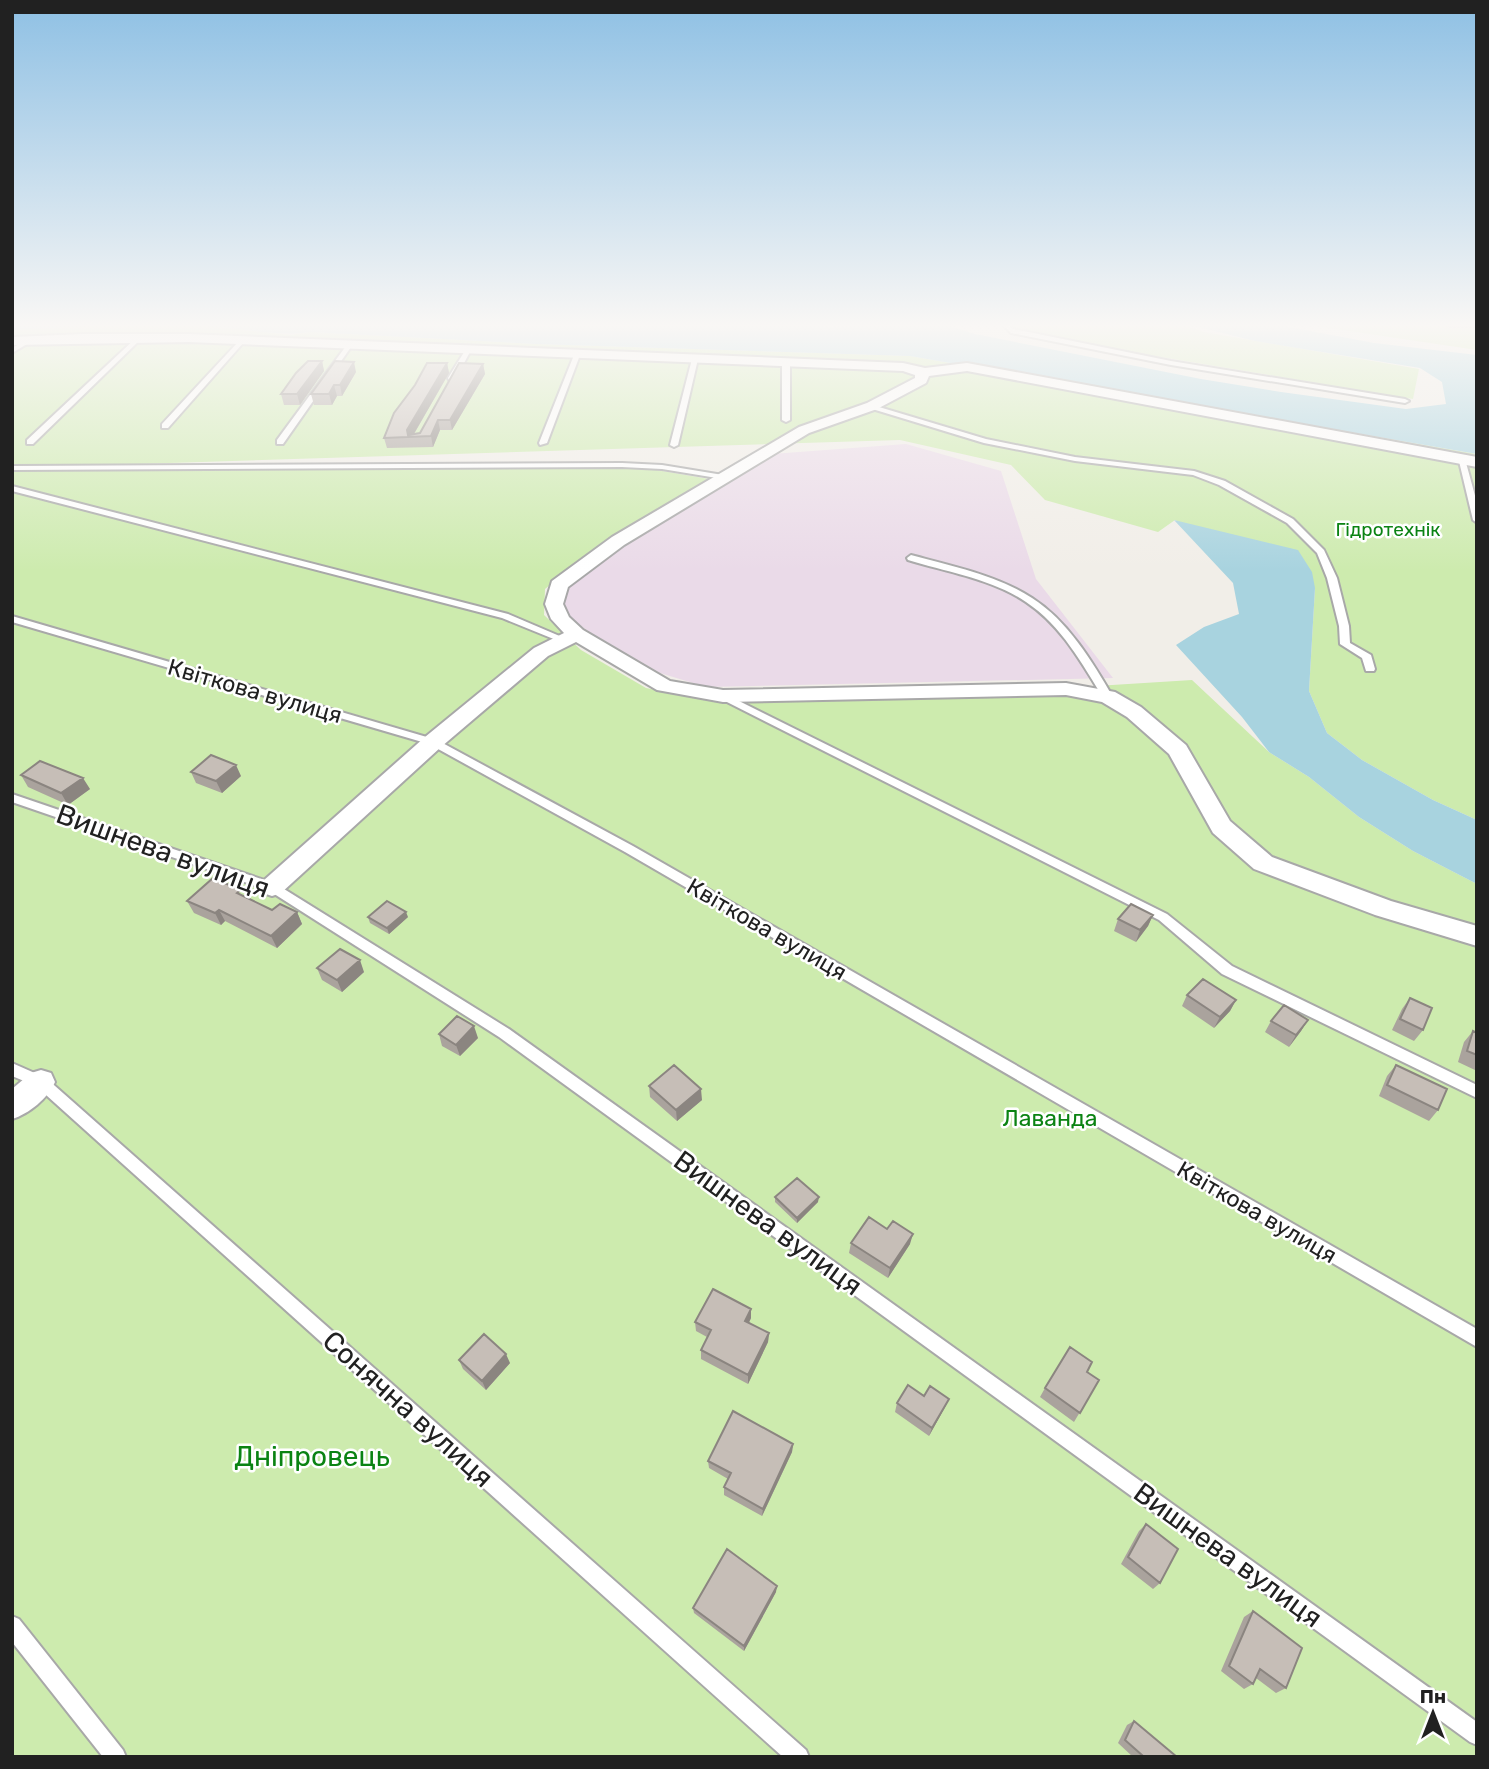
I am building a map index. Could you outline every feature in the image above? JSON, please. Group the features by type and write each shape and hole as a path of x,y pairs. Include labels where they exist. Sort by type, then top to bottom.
{"street":[{"path":"870,407 804,430 618,541 559,585 554,604 570,637 664,686 723,696 1066,689 1108,697 1134,712 1178,750 1221,827 1262,863 1384,908 1477,936"},
{"path":"1176,407 1477,462"},
{"path":"272,887 433,742 541,652 570,637"},
{"path":"12,1107 41,1082"}],"lane":[{"path":"30,442 67,407"},
{"path":"165,426 183,407"},
{"path":"280,442 305,407"},
{"path":"543,443 557,407"},
{"path":"674,445 683,407"},
{"path":"786,407 786,419"},
{"path":"874,407 984,441 1074,459 1194,472 1247,495 1290,521 1321,552 1332,578 1344,626 1345,644 1367,657 1370,670"},
{"path":"1461,459 1477,520"},
{"path":"12,468 622,465 662,467 723,477"},
{"path":"12,488 505,617 570,637"},
{"path":"911,558 1016,593 1055,622 1087,661 1108,697"},
{"name":"Квіткова вулиця","path":"12,620 433,742 629,849 1477,1339"},
{"path":"723,696 1163,917 1227,971 1477,1092"},
{"name":"Вишнева вулиця","path":"12,798 272,887 504,1033 1477,1735"},
{"name":"Сонячна вулиця","path":"12,1069 41,1082 800,1757"},
{"path":"12,1626 116,1757"}],"shaded area":[{"path":"906,444 1001,471 1036,579 1113,678 706,687 660,673 588,631 572,619 561,604 567,589 627,542 772,454"}],"green space":[{"name":"Гідротехнік","path":"12,407 1202,407 1477,454 1477,820 1433,800 1362,760 1327,733 1309,691 1315,588 1175,520 1158,532 1045,500 1011,465 900,440 12,468"},
{"name":"Лаванда","path":"645,468 709,479 594,549 545,589 544,615 581,650 646,688 709,701 935,696 1192,680 1269,752 1309,777 1359,817 1413,851 1477,884 1477,1757 12,1757 12,471"}],"water":[{"path":"1202,407 1388,407 1406,409 1477,407 1477,454"},
{"path":"1174,520 1298,550 1312,572 1315,588 1309,691 1327,733 1362,760 1433,800 1477,820 1477,884 1413,851 1359,817 1309,777 1269,752 1242,717 1176,645 1204,627 1239,614 1233,583"}],"building":[{"path":"399,407 421,407 407,430 408,435 420,433 435,407 458,407 450,420 438,420 431,436 384,438"},
{"path":"211,755 236,765 216,781 191,772"},
{"path":"40,761 83,778 61,793 21,775"},
{"path":"213,878 241,890 237,893 272,910 280,904 297,912 271,936 219,910 215,913 187,901"},
{"path":"387,901 406,912 387,928 368,917"},
{"path":"1131,904 1153,915 1140,930 1118,919"},
{"path":"340,949 360,960 337,980 317,968"},
{"path":"1203,979 1236,1000 1220,1017 1187,995"},
{"path":"1410,998 1432,1008 1423,1030 1400,1019"},
{"path":"1284,1005 1308,1020 1296,1035 1271,1021"},
{"path":"457,1016 474,1026 456,1045 439,1034"},
{"path":"1473,1031 1477,1033 1477,1055 1467,1051"},
{"path":"674,1065 701,1089 676,1110 649,1086"},
{"path":"1396,1065 1447,1089 1438,1110 1387,1085"},
{"path":"797,1178 819,1197 797,1218 775,1197"},
{"path":"869,1217 887,1229 893,1221 913,1234 890,1268 851,1243"},
{"path":"713,1289 751,1309 745,1321 769,1333 748,1375 701,1350 711,1330 695,1322"},
{"path":"484,1334 506,1354 482,1381 459,1360"},
{"path":"1070,1347 1092,1362 1087,1372 1099,1380 1080,1413 1045,1388"},
{"path":"908,1385 924,1396 930,1386 949,1399 932,1428 897,1403"},
{"path":"733,1411 793,1444 763,1509 724,1487 731,1473 708,1461"},
{"path":"1146,1524 1178,1549 1160,1583 1128,1557"},
{"path":"727,1549 777,1586 744,1646 693,1608"},
{"path":"1253,1611 1302,1648 1286,1688 1260,1669 1253,1684 1229,1666"},
{"path":"1134,1721 1177,1757 1143,1757 1125,1740"}],"park label":[{"name":"Дніпровець","path":"312,1456"}]}
